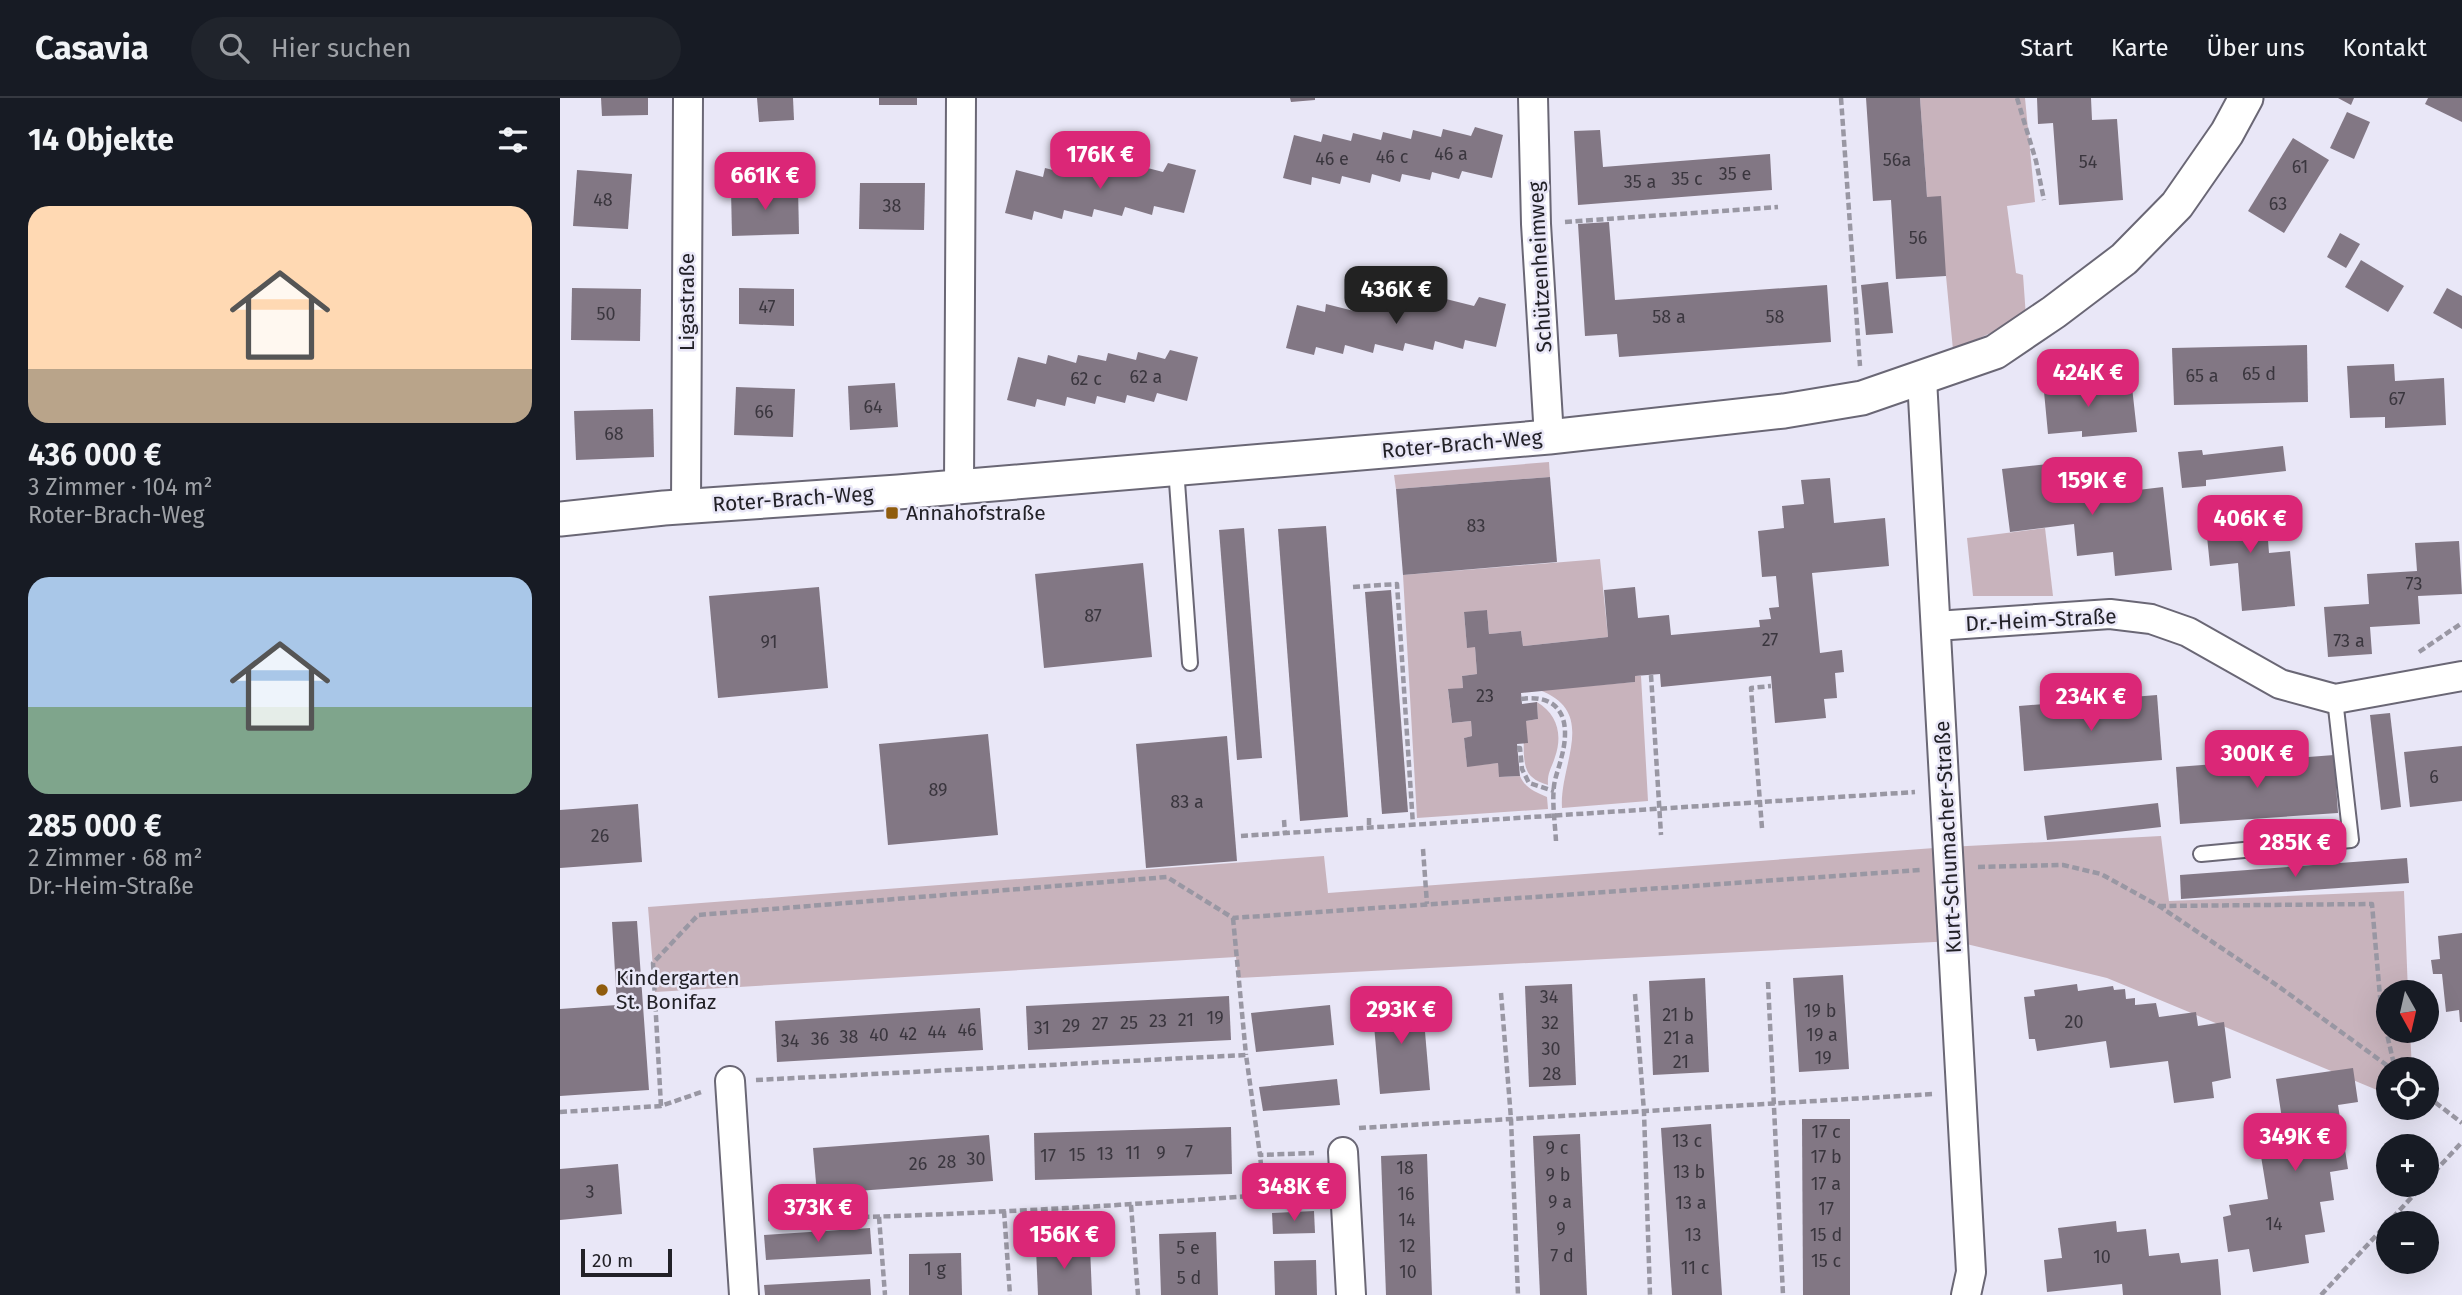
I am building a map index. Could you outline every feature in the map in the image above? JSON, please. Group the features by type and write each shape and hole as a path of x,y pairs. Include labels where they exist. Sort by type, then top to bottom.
{"street":[{"name":"Ligastraße","path":"686,507 688,98"},
{"path":"958,486 961,98"},
{"name":"Schützenheimweg","path":"1533,98 1536,224 1549,437"},
{"name":"Roter-Brach-Weg","path":"560,519 1549,437 1784,411 1862,398 1995,352 2124,259 2176,205 2227,133 2246,98"},
{"name":"Kurt-Schumacher-Straße","path":"1922,379 1971,1272 1966,1295"},
{"name":"Dr.-Heim-Straße","path":"1937,626 2110,614 2151,619 2188,632 2280,684 2335,699 2462,676"},
{"path":"730,1081 744,1295"},
{"path":"1343,1152 1351,1295"}],"lane":[{"path":"1177,468 1190,663"},
{"path":"2201,855 2351,839 2335,699"}],"path":[{"path":"1840,98 1862,398"},
{"path":"2017,98 2036,161 2044,200"},
{"path":"1536,224 1778,207"},
{"path":"1353,587 1397,584 1413,825"},
{"path":"1651,675 1661,835"},
{"path":"1762,828 1751,688 1771,686"},
{"path":"1521,699 1535,697 1550,700 1560,710 1563,719 1565,741 1554,792 1556,841"},
{"path":"1517,748 1520,748 1522,769 1529,783 1554,792"},
{"path":"1241,836 1944,790"},
{"path":"1369,818 1369,828"},
{"path":"1284,820 1285,834"},
{"path":"1423,849 1427,904"},
{"path":"661,1107 653,963 698,915 1167,877 1233,918 1950,868 2063,864 2101,874 2159,906 2377,1057"},
{"path":"2159,906 2372,904 2381,1008 2391,1057"},
{"path":"739,1220 879,1217 1131,1205 1264,1195 1246,1055 1233,918"},
{"path":"1768,982 1783,1295"},
{"path":"1501,993 1511,1119 1518,1295"},
{"path":"1635,994 1644,1112 1650,1295"},
{"path":"560,1112 661,1107 730,1081 1246,1055"},
{"path":"1259,1155 1343,1152 1347,1129 1962,1093"},
{"path":"2439,1105 2462,1123"},
{"path":"2439,1167 2462,1142"},
{"path":"2321,1295 2412,1197"},
{"path":"1131,1205 1138,1295"},
{"path":"1004,1211 1010,1295"},
{"path":"879,1217 885,1295"}],"shaded area":[{"path":"1920,98 2025,98 2035,202 2007,206 2016,273 2023,275 2026,317 1953,350 1946,276 1927,197"},
{"path":"1549,462 1550,477 1396,489 1394,475"},
{"path":"2045,528 2053,596 1973,596 1967,538"},
{"path":"1600,559 1608,637 1523,646 1521,631 1489,634 1487,610 1464,613 1467,647 1475,647 1477,674 1462,676 1463,688 1448,690 1452,723 1471,721 1472,736 1464,738 1467,766 1498,763 1500,777 1520,776 1528,787 1547,797 1548,809 1417,818 1403,575"},
{"path":"1635,676 1641,676 1648,801 1562,808 1572,725 1567,712 1557,700 1539,690 1635,682"},
{"path":"1537,702 1554,719 1558,733 1548,785 1537,781 1528,773 1524,759 1526,721 1538,719"},
{"path":"2161,836 2169,901 2404,891 2408,980 2376,980 2376,1043 2411,1043 2411,1057 2376,1057 2376,1090 2107,978 1954,941 1238,978 1236,957 655,992 648,907 1324,856 1328,893 1948,847"}],"building":[{"path":"601,98 648,98 648,115 602,116"},
{"path":"757,98 793,98 794,120 759,122"},
{"path":"879,98 917,98 917,105 879,105"},
{"path":"1290,98 1315,98 1315,100 1291,102"},
{"path":"1866,98 1920,98 1927,197 1941,196 1946,276 1896,279 1891,200 1873,201"},
{"path":"2037,98 2091,98 2092,120 2117,119 2123,200 2059,205 2053,123 2038,124"},
{"path":"2338,98 2354,98 2351,105"},
{"path":"2428,98 2462,98 2462,122 2425,104"},
{"path":"2347,112 2370,122 2354,159 2330,148"},
{"path":"1475,127 1503,135 1492,178 1462,171 1459,179 1432,172 1430,180 1402,174 1400,182 1372,174 1370,183 1342,176 1340,184 1312,177 1311,185 1283,178 1294,135 1321,142 1323,134 1351,141 1353,133 1381,140 1383,132 1411,139 1413,130 1441,137 1443,129 1471,136"},
{"path":"1600,130 1603,167 1770,154 1772,190 1578,205 1574,131"},
{"path":"2293,138 2329,160 2284,233 2248,211"},
{"path":"1168,163 1196,170 1184,213 1154,206 1152,215 1125,207 1122,216 1094,209 1092,217 1064,210 1062,219 1034,211 1032,220 1005,213 1016,170 1043,177 1045,168 1073,175 1076,167 1103,174 1105,166 1133,173 1136,165 1163,172"},
{"path":"577,170 632,174 628,229 573,226"},
{"path":"860,183 925,183 924,230 859,229"},
{"path":"798,187 799,234 732,236 731,190"},
{"path":"1609,222 1615,300 1827,285 1831,342 1619,357 1617,334 1585,336 1578,224"},
{"path":"2340,233 2360,244 2346,268 2327,257"},
{"path":"2361,260 2404,286 2388,312 2345,287"},
{"path":"1888,282 1893,333 1866,335 1861,285"},
{"path":"572,288 641,289 640,341 571,340"},
{"path":"739,288 794,289 794,326 739,324"},
{"path":"2447,288 2462,296 2462,329 2433,313"},
{"path":"1479,297 1506,304 1496,347 1465,340 1463,349 1435,341 1433,350 1405,343 1403,351 1375,344 1373,353 1345,345 1343,354 1316,347 1314,355 1286,348 1297,305 1325,312 1326,304 1354,311 1356,302 1384,309 1387,301 1414,308 1416,300 1444,307 1446,299 1474,306"},
{"path":"2307,345 2308,402 2174,405 2172,348"},
{"path":"1170,350 1198,357 1187,401 1157,393 1154,402 1127,395 1125,403 1097,396 1095,404 1067,397 1065,406 1037,399 1035,407 1007,400 1018,357 1046,364 1048,355 1076,363 1078,355 1106,361 1108,353 1136,360 1138,352 1165,359"},
{"path":"2394,364 2395,381 2444,378 2446,425 2385,428 2385,417 2350,418 2347,366"},
{"path":"2087,377 2089,391 2132,387 2137,432 2082,437 2082,431 2048,434 2043,381"},
{"path":"895,383 898,427 850,430 848,386"},
{"path":"736,387 795,389 793,437 734,435"},
{"path":"653,409 654,457 576,460 574,411"},
{"path":"2283,446 2286,471 2206,480 2206,486 2182,488 2178,452 2202,450 2203,455"},
{"path":"2067,462 2071,498 2163,487 2172,570 2115,576 2113,552 2077,556 2074,524 2010,532 2002,469"},
{"path":"1550,477 1557,562 1403,575 1396,489"},
{"path":"1830,478 1834,523 1885,518 1889,566 1812,573 1820,653 1842,650 1844,672 1835,673 1837,698 1824,699 1826,718 1775,723 1771,676 1661,687 1660,674 1635,676 1635,682 1521,693 1522,704 1537,702 1538,719 1526,721 1528,743 1517,744 1520,776 1499,777 1498,763 1467,767 1464,738 1472,736 1471,721 1452,723 1448,689 1463,688 1462,676 1477,674 1475,647 1467,648 1464,612 1487,610 1489,634 1521,631 1523,646 1608,637 1604,590 1635,587 1638,618 1669,615 1671,635 1760,627 1759,620 1771,619 1769,608 1779,607 1776,576 1762,577 1758,531 1784,528 1782,506 1804,504 1801,480"},
{"path":"2265,501 2269,553 2290,551 2295,606 2242,611 2238,563 2210,566 2204,507"},
{"path":"1326,526 1348,817 1300,821 1278,529"},
{"path":"1244,528 1262,758 1237,760 1219,530"},
{"path":"2459,541 2462,594 2418,596 2420,624 2370,627 2372,654 2328,657 2324,607 2369,604 2367,574 2417,571 2415,543"},
{"path":"1143,563 1152,657 1044,668 1035,574"},
{"path":"819,587 828,688 718,698 709,596"},
{"path":"1391,590 1408,812 1382,814 1365,592"},
{"path":"2157,695 2162,760 2024,771 2019,706"},
{"path":"2390,713 2401,807 2381,810 2370,715"},
{"path":"988,734 998,835 888,845 879,744"},
{"path":"1227,736 1237,861 1146,868 1136,744"},
{"path":"2462,746 2462,801 2410,807 2404,752"},
{"path":"2334,755 2338,813 2180,824 2176,767"},
{"path":"2158,803 2161,827 2047,840 2044,816"},
{"path":"638,804 642,862 560,868 560,810"},
{"path":"2407,858 2409,883 2181,899 2180,875"},
{"path":"637,921 649,1090 560,1096 560,1009 617,1005 612,922"},
{"path":"2462,933 2460,1022 2459,1010 2446,1012 2442,974 2433,974 2431,960 2440,959 2438,936"},
{"path":"1843,975 1849,1069 1799,1072 1793,978"},
{"path":"1705,978 1709,1072 1653,1075 1649,981"},
{"path":"1572,984 1576,1085 1529,1087 1525,986"},
{"path":"2077,984 2078,991 2113,986 2114,990 2125,989 2126,999 2135,998 2135,1005 2156,1003 2159,1017 2196,1012 2198,1026 2224,1022 2231,1078 2212,1082 2214,1098 2174,1103 2168,1061 2110,1068 2106,1041 2037,1051 2035,1039 2029,1039 2024,997 2035,996 2034,990"},
{"path":"1229,996 1231,1040 1028,1050 1026,1006"},
{"path":"1422,997 1430,1090 1380,1094 1372,1002"},
{"path":"1330,1005 1334,1045 1256,1052 1251,1013"},
{"path":"980,1008 983,1050 777,1062 775,1021"},
{"path":"2353,1068 2358,1102 2338,1105 2348,1169 2330,1172 2334,1200 2320,1202 2325,1232 2305,1235 2309,1263 2253,1272 2249,1249 2228,1252 2223,1217 2231,1215 2229,1205 2268,1199 2259,1144 2293,1139 2289,1117 2282,1119 2276,1079"},
{"path":"1337,1079 1340,1105 1263,1111 1259,1087"},
{"path":"1802,1119 1850,1119 1850,1295 1803,1295"},
{"path":"1711,1124 1722,1295 1672,1295 1661,1128"},
{"path":"1231,1127 1232,1174 1035,1180 1034,1133"},
{"path":"1580,1134 1587,1295 1540,1295 1533,1136"},
{"path":"989,1135 993,1181 817,1194 813,1148"},
{"path":"1427,1154 1432,1295 1386,1295 1381,1156"},
{"path":"618,1164 622,1214 560,1220 560,1169"},
{"path":"1314,1211 1315,1233 1273,1234 1272,1213"},
{"path":"2116,1221 2117,1232 2146,1229 2149,1256 2179,1253 2181,1263 2218,1259 2221,1295 2123,1295 2122,1284 2047,1292 2044,1260 2062,1258 2058,1228"},
{"path":"870,1228 872,1254 766,1260 764,1235"},
{"path":"1216,1232 1218,1295 1161,1295 1159,1234"},
{"path":"1090,1247 1092,1295 1038,1295 1036,1249"},
{"path":"961,1253 962,1295 909,1295 909,1254"},
{"path":"1316,1260 1317,1295 1275,1295 1274,1261"},
{"path":"870,1279 871,1295 765,1295 764,1285"}],"place":[{"name":"Annahofstraße","path":"892,513"},
{"name":"Kindergarten St. Bonifaz","path":"602,990"}]}
